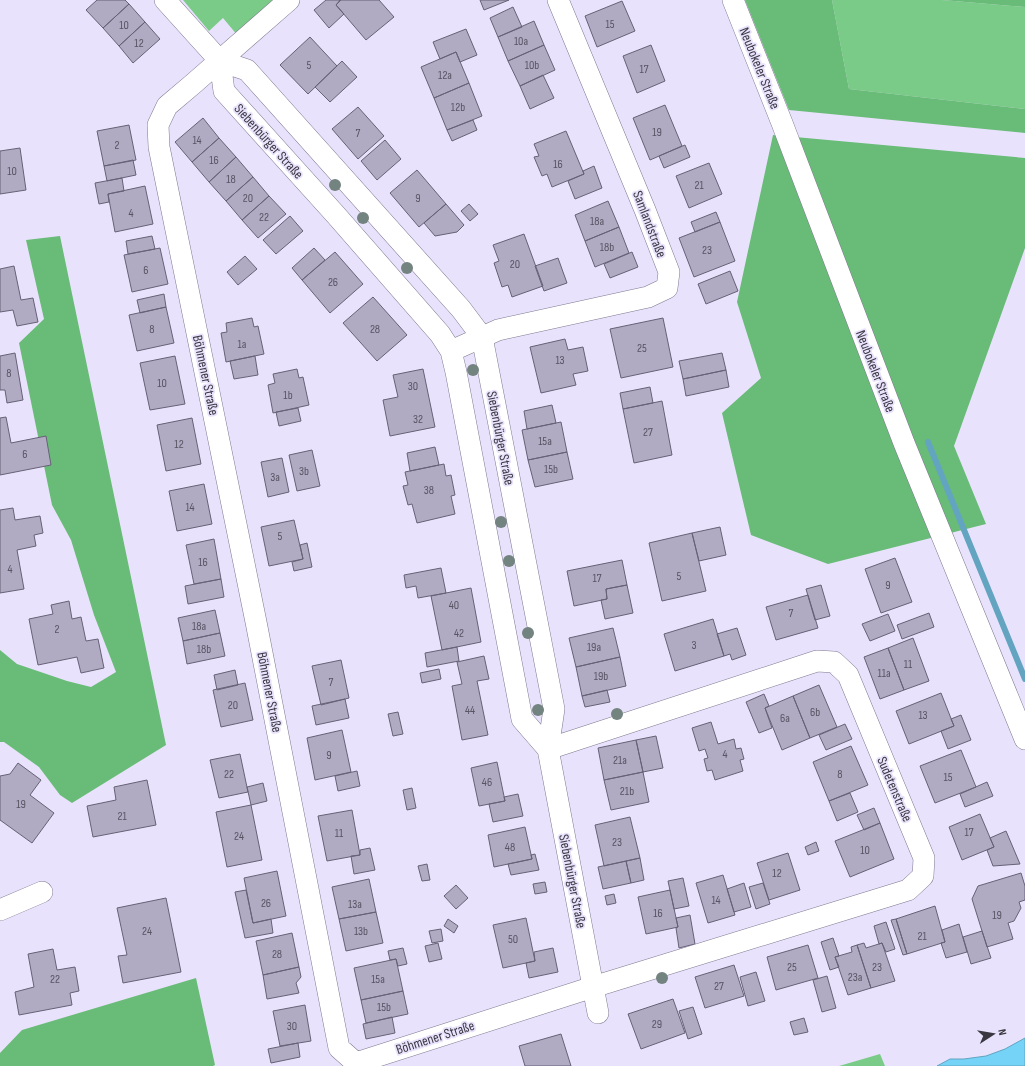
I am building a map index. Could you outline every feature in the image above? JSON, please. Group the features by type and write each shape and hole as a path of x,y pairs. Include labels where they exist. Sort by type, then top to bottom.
{"street":[{"name":"Siebenbürger Straße","path":"165,0 220,61 247,70 461,309 490,334 522,539 554,709 548,749 598,1013"},
{"path":"220,61 289,0"},
{"name":"Samlandstraße","path":"490,334 648,298 667,288 669,272 645,210 558,0"},
{"name":"Neubokeler Straße","path":"733,0 782,123 904,443 1025,739"},
{"name":"Siebenbürger Straße","path":"220,61 224,91 335,214 440,334 451,351 522,719 548,749"},
{"name":"Böhmener Straße","path":"220,61 167,106 158,125 159,147 256,622 339,1048 356,1063 593,987"},
{"path":"335,214 359,194"},
{"path":"451,351 490,334"},
{"path":"489,546 522,539"},
{"name":"Sudetenstraße","path":"548,749 817,661 834,662 848,676 924,858 923,876 908,890 593,987"},
{"path":"0,910 42,892"}],"green space":[{"path":"183,0 277,0 238,36 223,18 209,31"},
{"path":"745,0 832,0 849,89 1025,109 1025,133 789,110"},
{"path":"832,0 942,0 1025,7 1025,109 849,89"},
{"path":"942,0 1025,0 1025,7"},
{"path":"773,135 1025,158 1025,248 954,446 986,524 828,564 751,535 722,413 761,378 737,302"},
{"path":"60,236 166,745 72,803 60,795 39,767 4,742 0,742 0,650 17,664 67,681 91,687 116,672 94,615 71,540 52,505 19,343 44,319 26,240"},
{"path":"196,978 215,1065 213,1066 0,1066 0,1053 22,1030"},
{"path":"880,1054 885,1066 839,1066"}],"water":[{"path":"1025,1038 1025,1066 937,1066 950,1059 986,1056 1005,1049"}],"building":[{"path":"97,0 125,0 129,4 103,28 86,10"},
{"path":"326,0 340,0 336,5 344,14 329,28 314,10"},
{"path":"341,0 379,0 394,17 366,40 336,5"},
{"path":"480,0 509,0 484,10"},
{"path":"622,1 635,31 597,47 585,16"},
{"path":"129,4 145,22 119,46 103,28"},
{"path":"513,7 522,27 498,37 490,18"},
{"path":"534,21 544,45 508,61 498,37"},
{"path":"145,22 160,39 133,63 119,46"},
{"path":"466,29 477,55 460,62 456,52 440,59 433,42"},
{"path":"310,37 337,66 308,94 280,65"},
{"path":"544,45 555,70 520,86 508,61"},
{"path":"651,45 665,81 637,93 623,56"},
{"path":"456,52 469,83 434,98 421,67"},
{"path":"342,61 357,77 330,102 315,87"},
{"path":"543,75 554,98 530,109 520,86"},
{"path":"469,83 482,116 447,130 434,98"},
{"path":"665,105 682,146 650,160 633,118"},
{"path":"358,107 384,136 358,159 332,129"},
{"path":"203,118 219,138 192,162 175,142"},
{"path":"473,120 477,130 452,141 447,130"},
{"path":"129,125 136,160 104,166 97,131"},
{"path":"566,131 584,174 552,187 547,174 542,176 534,157 539,156 534,144"},
{"path":"219,138 236,157 209,182 192,162"},
{"path":"385,140 401,159 377,180 361,161"},
{"path":"685,145 690,157 664,168 659,156"},
{"path":"20,148 26,190 0,194 0,151"},
{"path":"236,157 253,177 226,201 209,182"},
{"path":"133,160 136,175 107,181 104,166"},
{"path":"709,163 722,194 689,208 676,176"},
{"path":"594,166 602,188 575,199 568,181 584,174 583,171"},
{"path":"417,170 446,204 419,227 390,193"},
{"path":"253,177 269,196 242,220 226,201"},
{"path":"122,178 124,191 108,194 109,202 99,204 95,183"},
{"path":"145,186 153,224 115,232 108,194"},
{"path":"269,196 286,214 258,238 242,220"},
{"path":"608,201 619,227 585,241 575,215"},
{"path":"446,204 464,225 457,232 435,236 424,223"},
{"path":"469,204 478,214 470,221 461,211"},
{"path":"716,212 720,222 695,232 691,222"},
{"path":"290,216 303,231 276,254 263,240"},
{"path":"720,222 735,261 694,277 679,238"},
{"path":"619,227 629,253 595,267 585,241"},
{"path":"524,234 543,286 512,297 508,285 502,287 494,263 499,261 493,245"},
{"path":"152,236 155,249 128,254 126,241"},
{"path":"160,248 168,284 132,292 124,255"},
{"path":"314,248 325,260 302,280 292,268"},
{"path":"335,252 363,284 330,313 302,280"},
{"path":"632,252 638,267 610,278 604,264"},
{"path":"245,256 257,269 238,285 227,272"},
{"path":"558,258 567,283 544,291 535,266"},
{"path":"14,266 21,300 33,298 38,322 17,326 13,310 0,312 0,269"},
{"path":"730,271 738,291 706,304 698,284"},
{"path":"164,294 166,307 140,313 137,300"},
{"path":"373,297 407,335 377,361 343,323"},
{"path":"166,307 174,343 137,351 129,315"},
{"path":"252,318 254,327 258,326 264,354 226,362 221,333 227,332 226,323"},
{"path":"663,318 673,367 621,378 610,329"},
{"path":"565,339 568,350 583,347 588,371 573,374 576,385 541,393 530,347"},
{"path":"15,353 23,400 7,403 5,390 0,390 0,356"},
{"path":"722,353 726,370 683,379 679,361"},
{"path":"175,356 185,404 150,410 140,363"},
{"path":"255,356 258,375 234,379 230,361"},
{"path":"297,369 299,378 303,377 309,405 273,413 268,385 275,383 273,374"},
{"path":"423,369 435,427 390,436 383,400 398,397 393,375"},
{"path":"726,370 729,387 686,396 683,379"},
{"path":"650,387 653,403 623,409 620,393"},
{"path":"662,401 672,455 634,463 623,409"},
{"path":"552,405 556,423 527,429 524,411"},
{"path":"298,408 301,421 279,426 276,412"},
{"path":"6,417 11,443 46,436 51,465 0,475 0,418"},
{"path":"192,418 201,464 166,471 157,425"},
{"path":"561,422 567,452 528,460 522,430"},
{"path":"435,447 439,465 410,471 407,453"},
{"path":"312,450 320,486 297,491 289,455"},
{"path":"567,452 573,479 535,487 528,460"},
{"path":"282,458 289,492 268,497 261,462"},
{"path":"444,464 446,476 451,475 455,495 451,496 455,514 417,523 412,504 408,505 403,486 408,485 405,472"},
{"path":"204,484 212,524 177,531 169,491"},
{"path":"13,508 15,520 40,516 43,533 34,535 36,546 17,550 24,589 0,593 0,510"},
{"path":"294,520 303,559 269,566 261,527"},
{"path":"720,527 726,555 699,561 692,533"},
{"path":"692,533 706,591 662,601 649,543"},
{"path":"214,539 221,579 194,584 186,545"},
{"path":"307,543 312,567 294,571 292,562 303,559 300,545"},
{"path":"895,558 912,602 881,613 865,569"},
{"path":"622,560 627,585 606,589 607,599 574,606 567,571"},
{"path":"441,568 446,593 418,598 416,586 406,588 404,575"},
{"path":"221,579 224,597 188,604 185,586"},
{"path":"627,585 633,613 605,619 601,600 607,599 606,589"},
{"path":"821,585 830,616 815,620 806,589"},
{"path":"471,588 481,642 442,650 431,596"},
{"path":"808,595 818,628 776,640 766,607"},
{"path":"69,601 72,619 81,617 86,641 98,639 104,668 81,673 77,657 38,665 29,619 53,614 51,605"},
{"path":"215,610 220,633 183,641 178,618"},
{"path":"929,613 934,627 902,639 897,625"},
{"path":"888,614 895,631 870,641 862,624"},
{"path":"713,619 724,656 675,671 664,634"},
{"path":"613,628 620,657 576,667 569,638"},
{"path":"737,628 746,655 732,660 730,654 724,656 717,634"},
{"path":"220,633 225,656 187,664 183,641"},
{"path":"913,638 929,681 904,690 888,648"},
{"path":"457,647 459,661 427,667 425,653"},
{"path":"888,648 904,690 880,699 864,657"},
{"path":"484,656 489,679 477,681 488,735 462,740 452,686 462,684 457,662"},
{"path":"620,657 626,686 582,696 576,667"},
{"path":"341,660 349,698 321,705 312,666"},
{"path":"439,669 441,679 422,683 420,673"},
{"path":"235,670 238,685 217,690 214,675"},
{"path":"245,683 253,720 221,727 213,690"},
{"path":"819,685 837,727 810,738 793,696"},
{"path":"607,690 610,702 585,707 582,696"},
{"path":"941,693 954,726 909,744 896,711"},
{"path":"764,694 769,706 765,708 772,728 759,733 746,702"},
{"path":"793,696 810,738 782,750 765,708"},
{"path":"345,699 349,718 316,725 312,706"},
{"path":"398,712 403,734 393,736 388,714"},
{"path":"961,715 971,740 948,749 941,731 954,726 951,719"},
{"path":"711,722 718,744 734,739 736,749 741,748 744,759 740,760 743,771 715,780 712,770 707,771 704,759 708,758 705,749 699,751 692,728"},
{"path":"845,724 852,739 826,750 819,735"},
{"path":"342,730 351,772 315,780 307,738"},
{"path":"656,736 663,768 643,772 636,740"},
{"path":"636,740 643,772 604,780 598,748"},
{"path":"851,746 868,785 829,801 813,762"},
{"path":"961,750 976,787 935,803 920,766"},
{"path":"240,754 248,792 219,798 210,760"},
{"path":"497,762 505,801 479,806 471,768"},
{"path":"18,763 41,780 30,795 54,813 32,843 0,820 0,776 10,774"},
{"path":"357,771 360,786 338,791 335,776"},
{"path":"643,772 649,802 611,810 604,780"},
{"path":"147,780 156,825 93,837 87,806 116,800 114,787"},
{"path":"987,782 993,796 965,807 960,794"},
{"path":"263,783 267,801 251,805 247,787"},
{"path":"412,788 416,808 407,810 403,790"},
{"path":"850,793 858,812 837,821 829,801"},
{"path":"518,794 523,816 493,822 489,804 505,801 504,797"},
{"path":"251,805 262,860 227,867 216,812"},
{"path":"874,808 880,823 864,830 857,815"},
{"path":"352,810 360,855 327,861 318,816"},
{"path":"980,814 994,847 962,860 949,827"},
{"path":"630,817 640,858 604,866 595,825"},
{"path":"880,823 894,859 850,877 835,841"},
{"path":"525,827 532,859 494,867 488,835"},
{"path":"1006,831 1020,864 993,866 987,850 994,847 990,838"},
{"path":"816,842 819,851 808,855 805,847"},
{"path":"370,848 375,870 354,874 351,856 360,855 360,850"},
{"path":"788,853 800,890 769,900 757,863"},
{"path":"535,854 539,870 511,875 508,864 532,859 531,855"},
{"path":"640,858 644,880 631,883 626,861"},
{"path":"626,861 631,883 603,889 598,867"},
{"path":"427,864 430,880 422,881 418,866"},
{"path":"277,871 286,916 253,923 244,878"},
{"path":"1021,873 1025,886 1025,900 1019,902 1021,908 1014,921 1008,923 1013,939 987,947 972,899 978,886"},
{"path":"723,875 735,915 708,923 696,883"},
{"path":"683,878 689,906 674,909 668,881"},
{"path":"369,879 376,912 339,919 332,887"},
{"path":"545,882 547,892 535,894 533,884"},
{"path":"744,883 751,907 734,912 727,889"},
{"path":"763,883 770,904 756,909 749,887"},
{"path":"456,885 468,898 456,909 444,896"},
{"path":"246,890 253,923 271,919 273,933 245,938 235,892"},
{"path":"670,890 678,927 646,934 638,897"},
{"path":"614,894 616,903 607,905 605,896"},
{"path":"166,898 181,972 123,983 118,956 127,955 117,908"},
{"path":"935,906 945,942 907,954 896,919"},
{"path":"376,912 383,943 346,951 339,919"},
{"path":"690,915 695,944 679,948 676,918"},
{"path":"526,918 535,961 503,968 493,925"},
{"path":"448,919 458,926 454,933 444,926"},
{"path":"896,919 907,954 903,955 891,920"},
{"path":"886,922 895,949 886,952 882,943 879,944 874,926"},
{"path":"959,924 967,952 946,958 941,943 945,942 942,930"},
{"path":"441,929 443,941 432,943 429,931"},
{"path":"982,931 991,958 971,964 963,937"},
{"path":"292,933 299,967 263,975 256,941"},
{"path":"833,938 839,956 835,957 839,967 830,970 821,942"},
{"path":"438,943 442,959 429,962 425,946"},
{"path":"864,943 866,948 882,943 895,981 871,988 857,945"},
{"path":"808,945 818,978 776,990 767,957"},
{"path":"857,945 871,988 848,995 835,957 852,952 851,947"},
{"path":"403,948 407,964 398,966 396,959 390,960 388,951"},
{"path":"553,948 558,972 529,978 526,963 535,961 534,952"},
{"path":"53,949 57,970 75,967 79,991 70,993 72,1005 19,1015 15,992 34,987 28,954"},
{"path":"396,959 403,991 361,1000 354,968"},
{"path":"734,965 744,996 705,1008 695,977"},
{"path":"299,967 301,977 296,983 299,993 267,999 263,975"},
{"path":"756,972 765,1001 748,1006 740,977"},
{"path":"827,976 836,1008 822,1012 813,980"},
{"path":"403,991 408,1014 366,1023 361,1000"},
{"path":"673,999 685,1033 641,1049 628,1014"},
{"path":"305,1005 311,1041 280,1046 273,1011"},
{"path":"693,1007 702,1034 688,1039 679,1011"},
{"path":"392,1017 395,1033 366,1039 363,1024"},
{"path":"804,1018 808,1032 794,1035 790,1022"},
{"path":"561,1034 571,1066 525,1066 519,1046"},
{"path":"298,1043 300,1057 271,1063 268,1049"}],"waterway":[{"path":"928,442 1025,679"}]}
